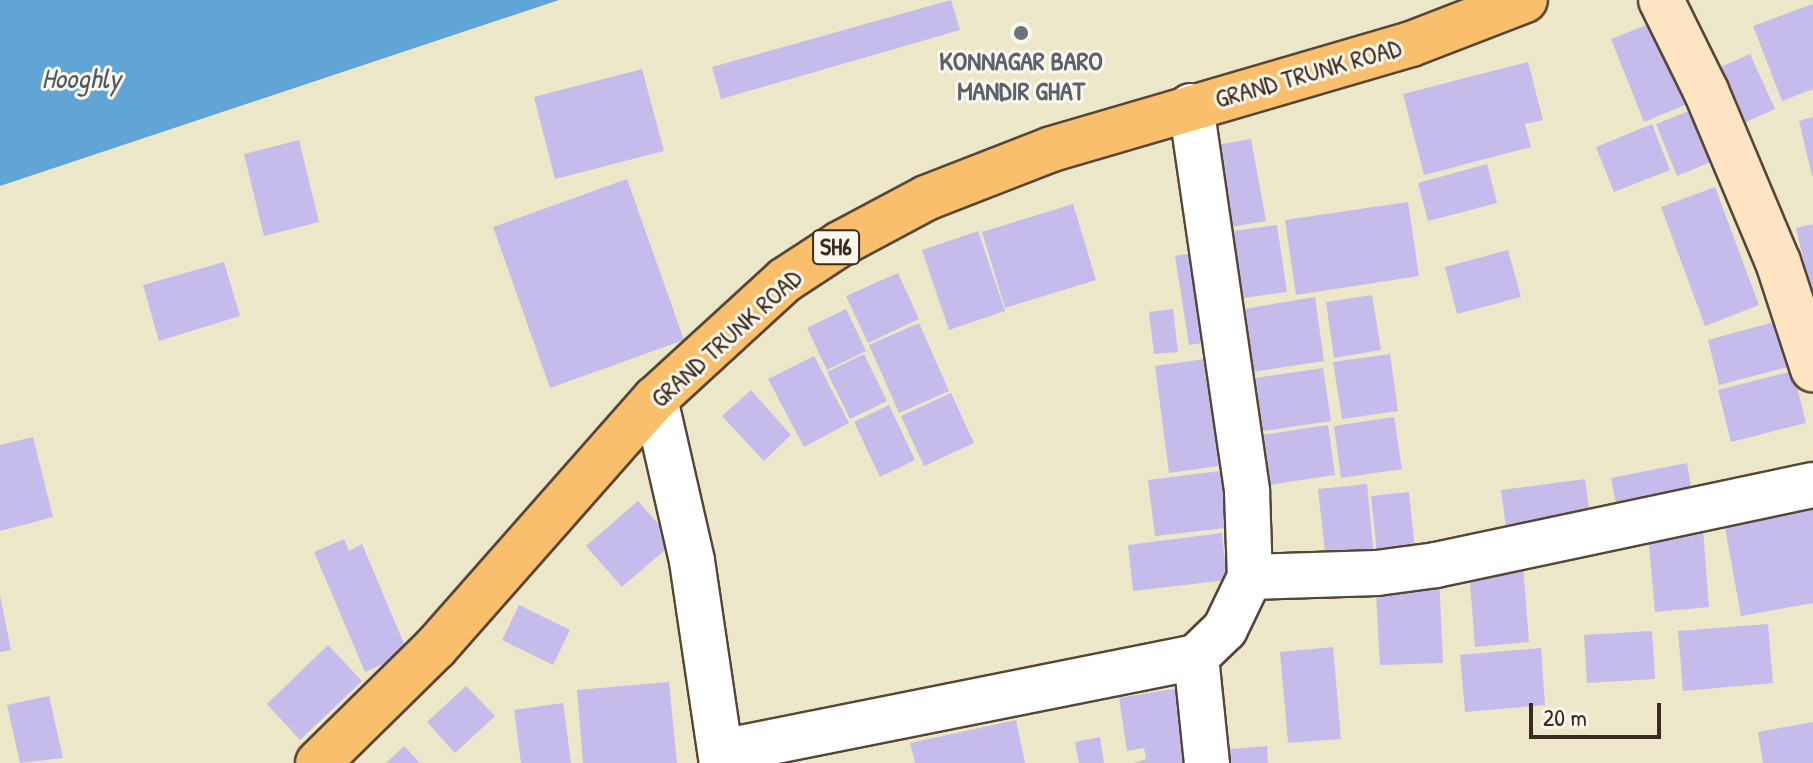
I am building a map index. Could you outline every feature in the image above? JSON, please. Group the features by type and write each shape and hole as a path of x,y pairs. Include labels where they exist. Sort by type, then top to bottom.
{"main road":[{"name":"GRAND TRUNK ROAD","path":"318,763 436,647 655,399 785,280 840,244 926,198 1052,149 1411,44 1525,0"}],"street":[{"path":"1661,0 1778,262 1813,369"},
{"path":"655,399 692,561 722,757 1196,657 1225,629 1250,577 1247,492 1191,106"},
{"path":"1250,577 1421,568 1813,485"},
{"path":"1196,657 1207,763"}],"water":[{"name":"Hooghly","path":"0,0 559,0 0,186"}],"building":[{"path":"951,0 960,30 721,99 712,67"},
{"path":"1813,4 1813,89 1782,101 1753,26"},
{"path":"1659,20 1692,102 1644,122 1611,39"},
{"path":"1750,54 1775,109 1737,126 1712,71"},
{"path":"1528,62 1543,120 1525,124 1531,147 1424,175 1403,94"},
{"path":"642,69 664,151 555,179 534,97"},
{"path":"1699,107 1720,158 1677,176 1656,124"},
{"path":"1813,117 1813,176 1812,176 1799,121"},
{"path":"1652,124 1670,170 1614,192 1596,147"},
{"path":"1251,139 1266,221 1226,228 1211,146"},
{"path":"299,140 319,222 264,236 244,154"},
{"path":"1487,164 1497,203 1428,221 1418,183"},
{"path":"627,179 684,340 550,388 493,227"},
{"path":"1715,187 1759,305 1705,326 1661,207"},
{"path":"1408,202 1419,276 1296,295 1285,220"},
{"path":"1073,204 1096,280 1005,308 982,232"},
{"path":"1813,224 1813,296 1812,296 1796,228"},
{"path":"1277,225 1287,292 1242,298 1233,231"},
{"path":"978,231 1005,311 949,330 922,250"},
{"path":"1508,250 1521,297 1457,314 1445,267"},
{"path":"1208,251 1222,340 1189,345 1175,256"},
{"path":"224,262 240,316 159,341 143,285"},
{"path":"898,273 919,319 868,343 846,296"},
{"path":"1372,295 1381,350 1334,358 1326,302"},
{"path":"1315,297 1324,361 1253,372 1244,309"},
{"path":"846,309 866,351 827,370 807,328"},
{"path":"1173,309 1178,352 1154,354 1149,312"},
{"path":"1781,320 1792,366 1719,385 1708,340"},
{"path":"919,323 949,391 899,413 869,345"},
{"path":"864,354 887,401 850,419 827,372"},
{"path":"1390,354 1398,411 1342,419 1333,362"},
{"path":"814,356 849,423 804,447 768,379"},
{"path":"1219,357 1233,464 1169,473 1155,366"},
{"path":"1323,368 1331,421 1249,433 1241,380"},
{"path":"1793,371 1806,423 1731,442 1718,390"},
{"path":"751,390 791,435 764,461 722,416"},
{"path":"951,393 974,443 924,466 901,416"},
{"path":"889,405 915,460 880,477 854,422"},
{"path":"1394,417 1402,469 1341,478 1334,426"},
{"path":"1328,425 1335,475 1262,486 1255,436"},
{"path":"33,437 53,517 0,531 0,445"},
{"path":"1687,463 1694,504 1619,518 1611,478"},
{"path":"1228,470 1234,527 1155,536 1148,480"},
{"path":"1585,479 1591,524 1507,535 1501,490"},
{"path":"1367,484 1374,556 1326,561 1318,489"},
{"path":"1409,492 1416,560 1378,564 1371,496"},
{"path":"638,501 674,542 622,587 586,546"},
{"path":"1813,505 1813,603 1741,616 1724,522"},
{"path":"1703,529 1709,607 1655,612 1648,534"},
{"path":"1222,533 1227,580 1133,591 1128,545"},
{"path":"344,539 349,551 362,544 408,653 365,672 314,552"},
{"path":"1523,565 1529,642 1475,647 1469,570"},
{"path":"1439,574 1443,663 1380,665 1375,577"},
{"path":"0,595 11,650 0,652"},
{"path":"519,605 570,630 553,665 502,640"},
{"path":"1768,624 1773,683 1683,691 1678,631"},
{"path":"1652,631 1655,679 1587,683 1584,635"},
{"path":"328,645 362,681 300,740 267,704"},
{"path":"1333,647 1341,739 1288,743 1280,652"},
{"path":"1541,648 1545,705 1465,712 1460,655"},
{"path":"669,682 677,763 583,763 577,690"},
{"path":"466,686 495,716 455,753 427,722"},
{"path":"1178,688 1190,763 1134,763 1146,759 1144,748 1127,751 1119,698"},
{"path":"49,696 63,758 20,763 7,705"},
{"path":"563,703 571,763 521,763 514,710"},
{"path":"1016,720 1025,763 915,763 910,743"},
{"path":"1813,722 1813,763 1763,763 1758,732"},
{"path":"1100,737 1104,763 1079,763 1075,742"},
{"path":"404,746 420,763 386,763"},
{"path":"1267,746 1268,763 1217,763 1216,750"}],"place":[{"name":"KONNAGAR BARO MANDIR GHAT","path":"1021,33"}]}
